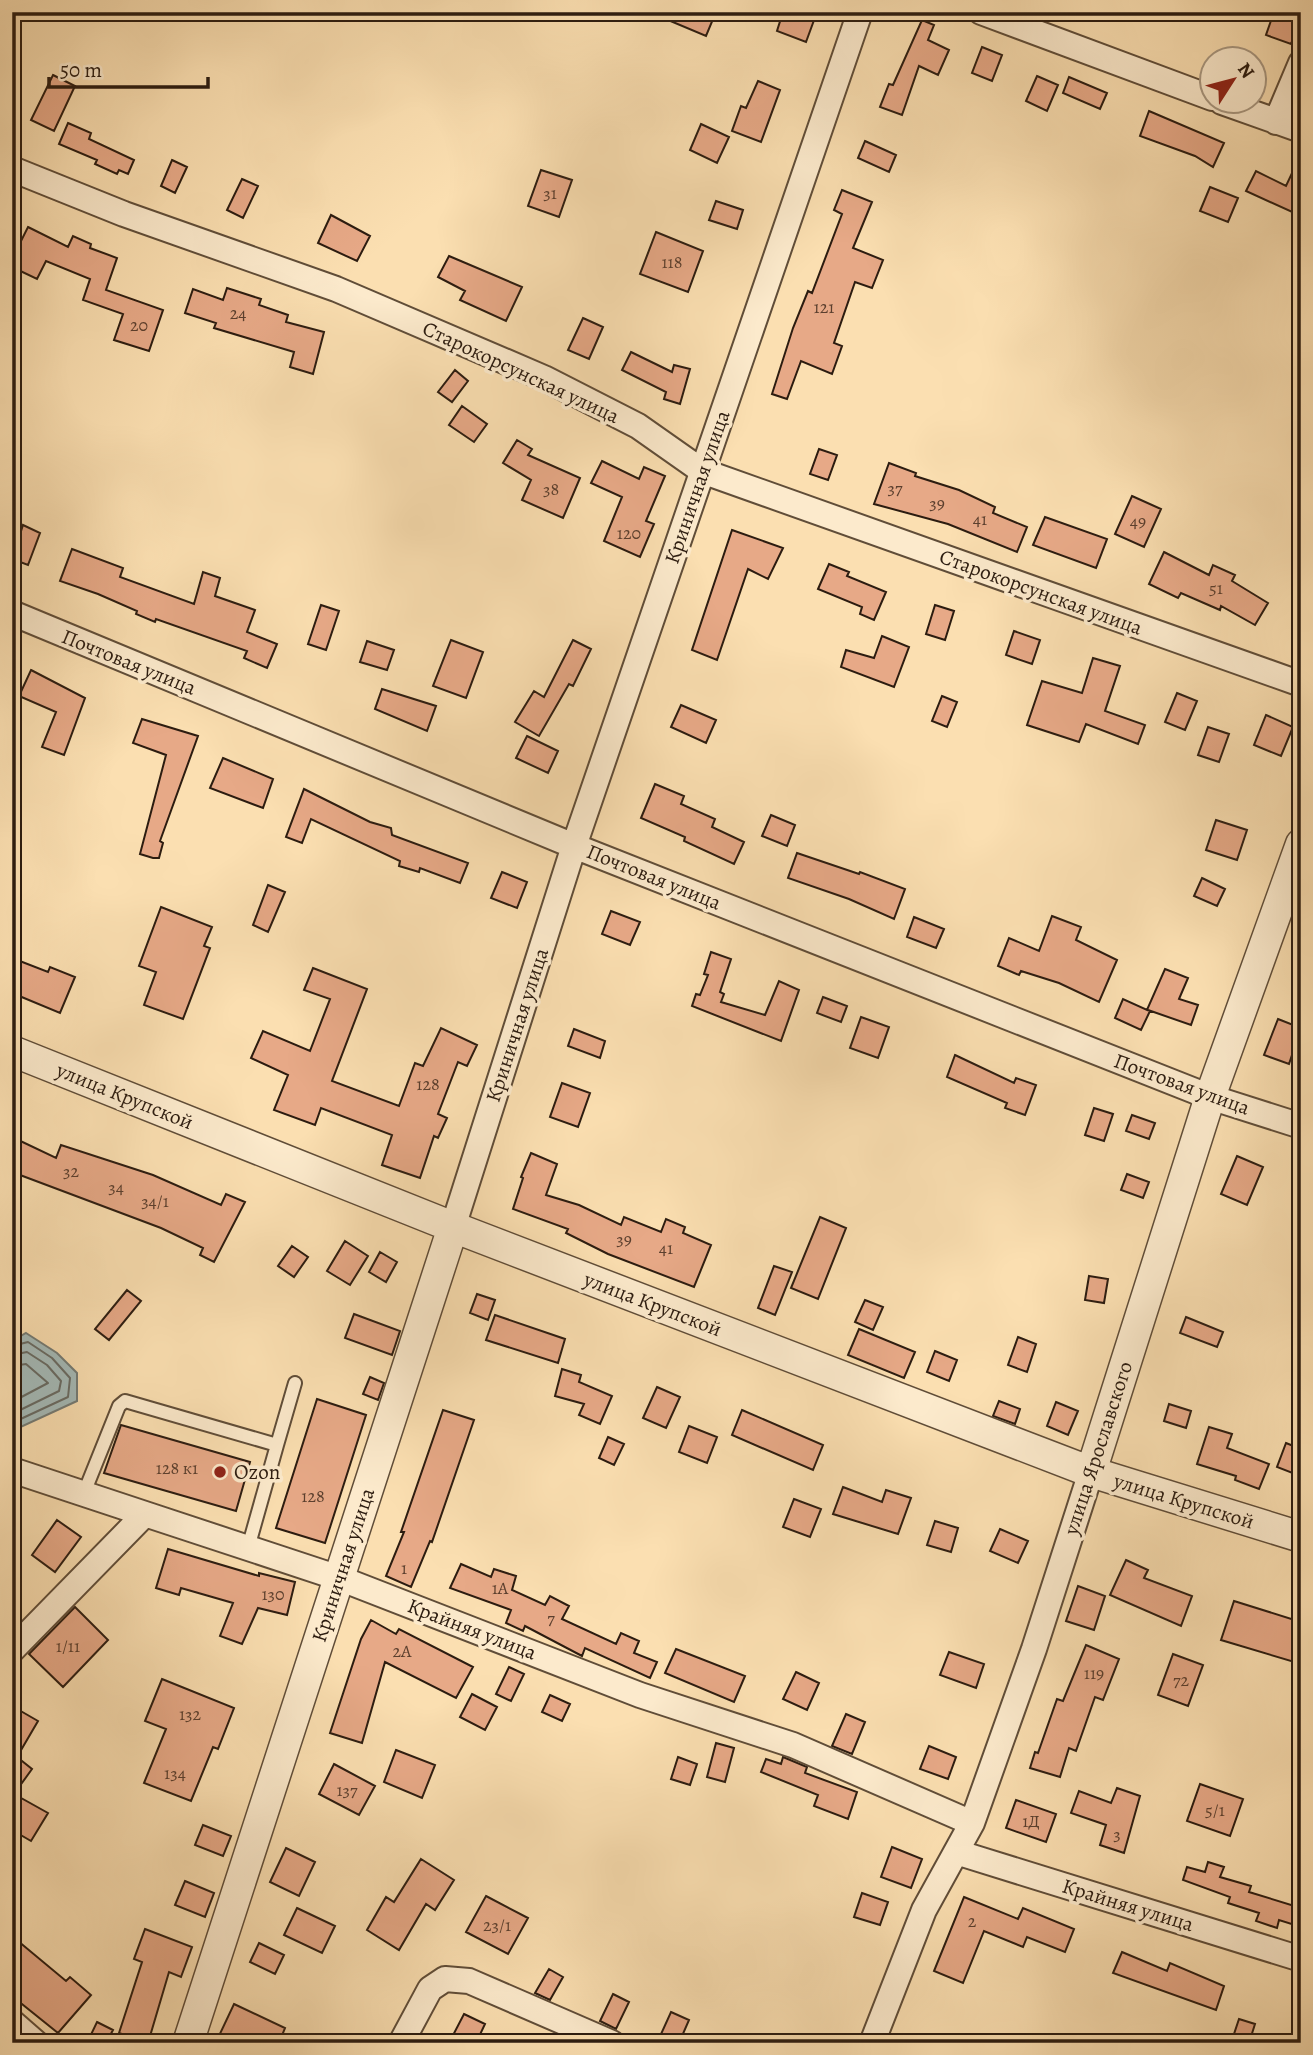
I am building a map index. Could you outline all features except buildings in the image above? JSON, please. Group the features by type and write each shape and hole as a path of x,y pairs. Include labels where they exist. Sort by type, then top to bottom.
{"street":[{"name":"Криничная улица","path":"188,2043 574,846 860,12"},
{"path":"981,12 1198,93"},
{"path":"1276,122 1301,62"},
{"path":"1260,116 1301,130"},
{"name":"Старокорсунская улица","path":"12,169 124,214 337,289 544,378 638,426 702,471 1301,684"},
{"name":"Почтовая улица","path":"12,613 574,846 1209,1097 1301,1126"},
{"name":"улица Ярославского","path":"872,2043 924,1910 972,1823 1034,1649 1209,1097 1301,844"},
{"name":"улица Крупской","path":"12,1051 453,1227 1091,1472 1301,1537"},
{"name":"Крайняя улица","path":"12,1470 339,1578 640,1695 793,1745 972,1823"},
{"path":"12,1650 145,1514"},
{"name":"Крайняя улица","path":"956,1852 1301,1959"},
{"path":"401,2043 430,1989 445,1979 469,1981 612,2043"},
{"path":"12,2022 36,2043"}],"lane":[{"path":"248,1548 295,1383"},
{"path":"84,1493 119,1406 125,1401 278,1445"}],"water":[{"path":"26,1333 57,1353 77,1373 77,1401 12,1431 12,1341"}],"place":[{"name":"Ozon","path":"220,1472"}]}
